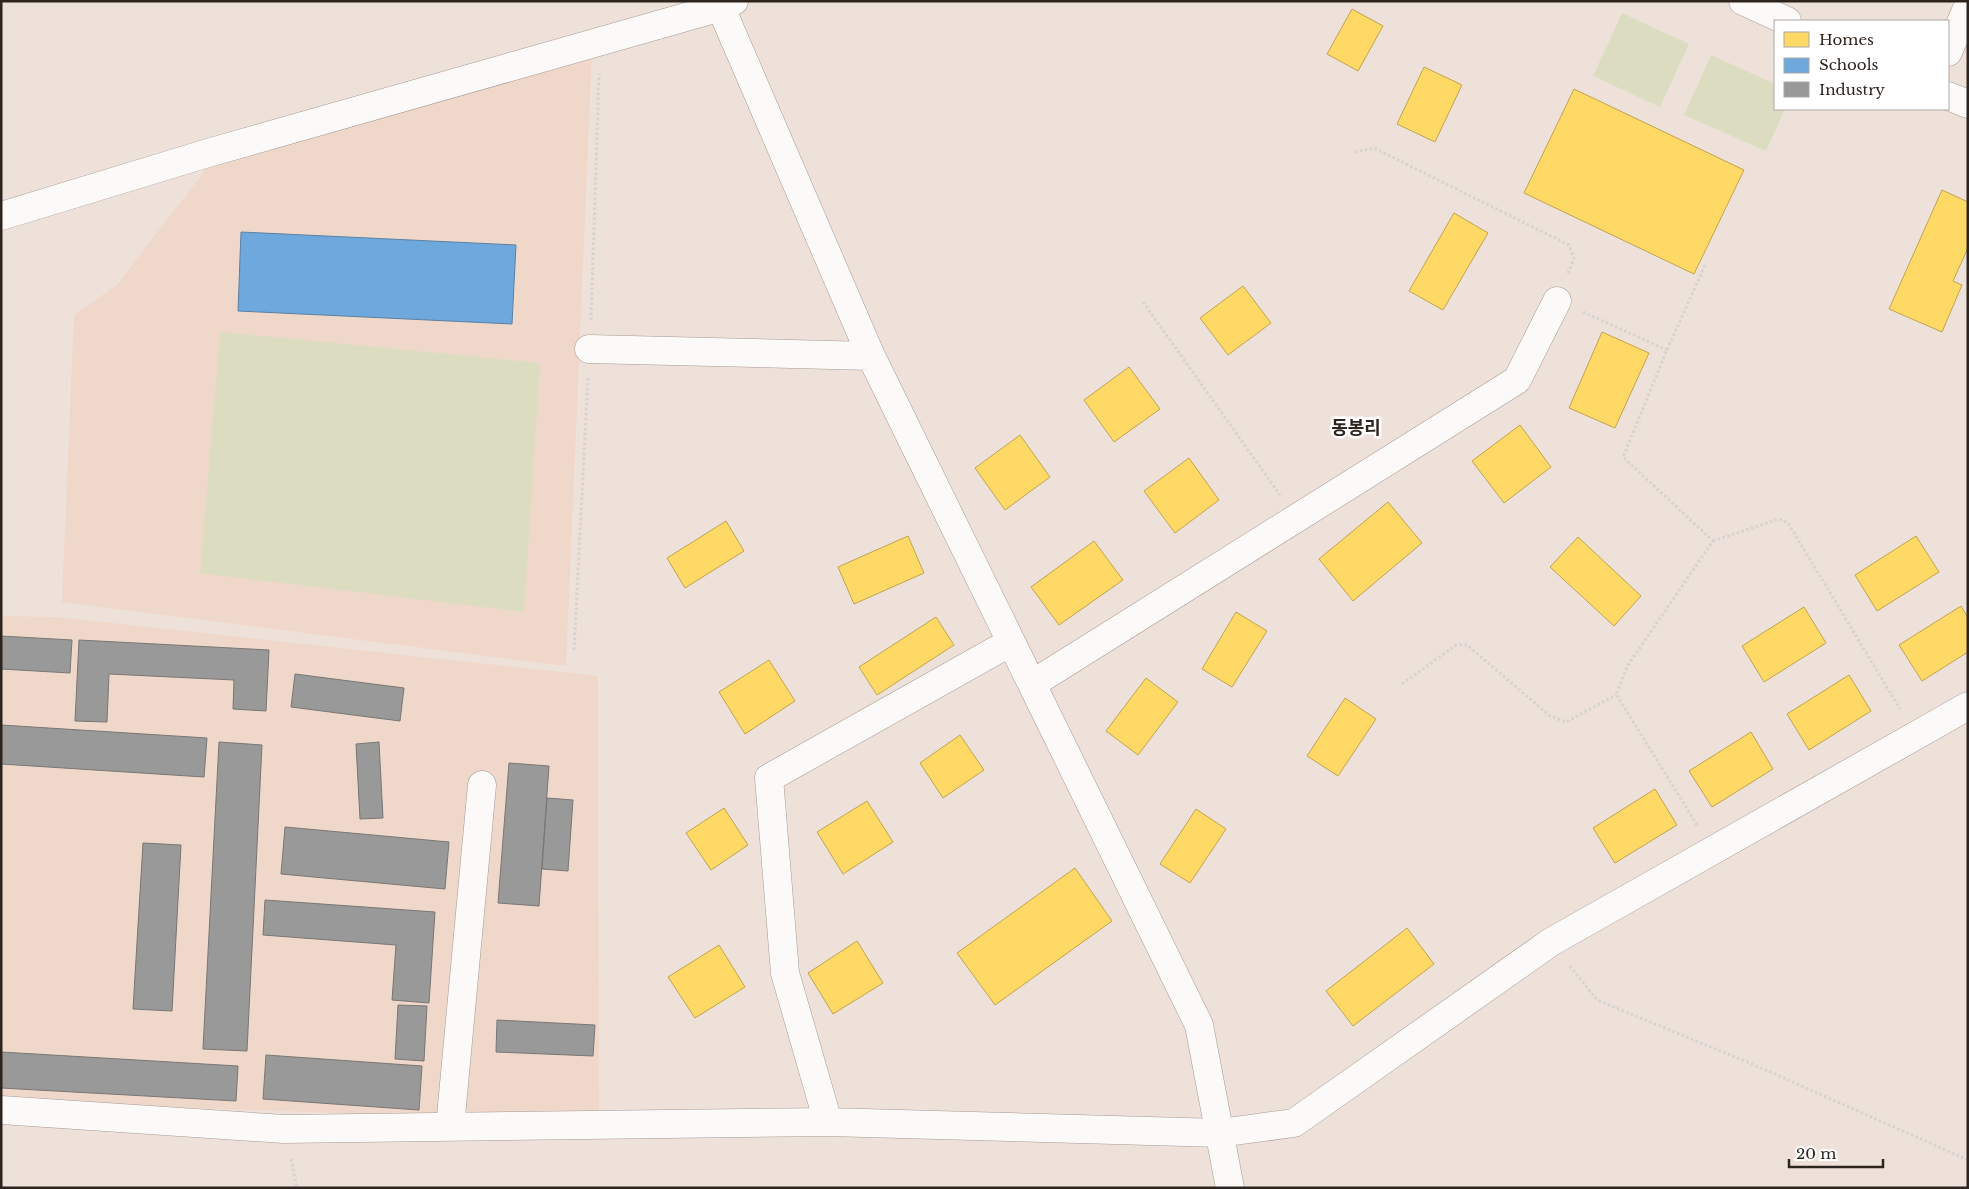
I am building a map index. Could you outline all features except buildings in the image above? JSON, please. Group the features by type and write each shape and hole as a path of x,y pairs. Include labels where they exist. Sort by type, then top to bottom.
{"street":[{"path":"1744,1 1785,20"},
{"path":"1,216 208,153 725,3 871,356 1199,1025 1230,1188"},
{"path":"1949,50 1968,6"},
{"path":"1949,96 1968,104"},
{"path":"1032,684 1517,380 1556,300"},
{"path":"590,349 871,356"},
{"path":"828,1122 785,973 769,778 1012,642"},
{"path":"1,1110 284,1129 828,1122 1220,1133 1294,1123 1551,942 1968,706"},
{"path":"450,1127 482,785"}],"path":[{"path":"1356,152 1374,148 1569,245 1574,259 1556,300 1667,350"},
{"path":"1706,263 1667,350 1623,457 1713,541"},
{"path":"1143,302 1297,518"},
{"path":"1402,684 1456,646 1467,646 1550,716 1566,722 1616,695 1628,665 1713,541 1779,519 1788,523 1916,735"},
{"path":"1616,695 1713,850"},
{"path":"1551,942 1597,1000 1759,1067 1968,1160"}],"shaded area":[{"path":"592,52 566,666 62,602 74,315 117,285 209,165"},
{"path":"1,616 56,617 598,676 599,1110 437,1117 171,1107 1,1097"}],"green space":[{"path":"1622,13 1689,44 1660,107 1593,76"},
{"path":"1711,55 1774,84 1774,110 1785,110 1766,151 1684,115"},
{"path":"220,332 540,363 524,612 200,573"}],"district":[{"name":"동봉리","path":"1356,428"}]}
